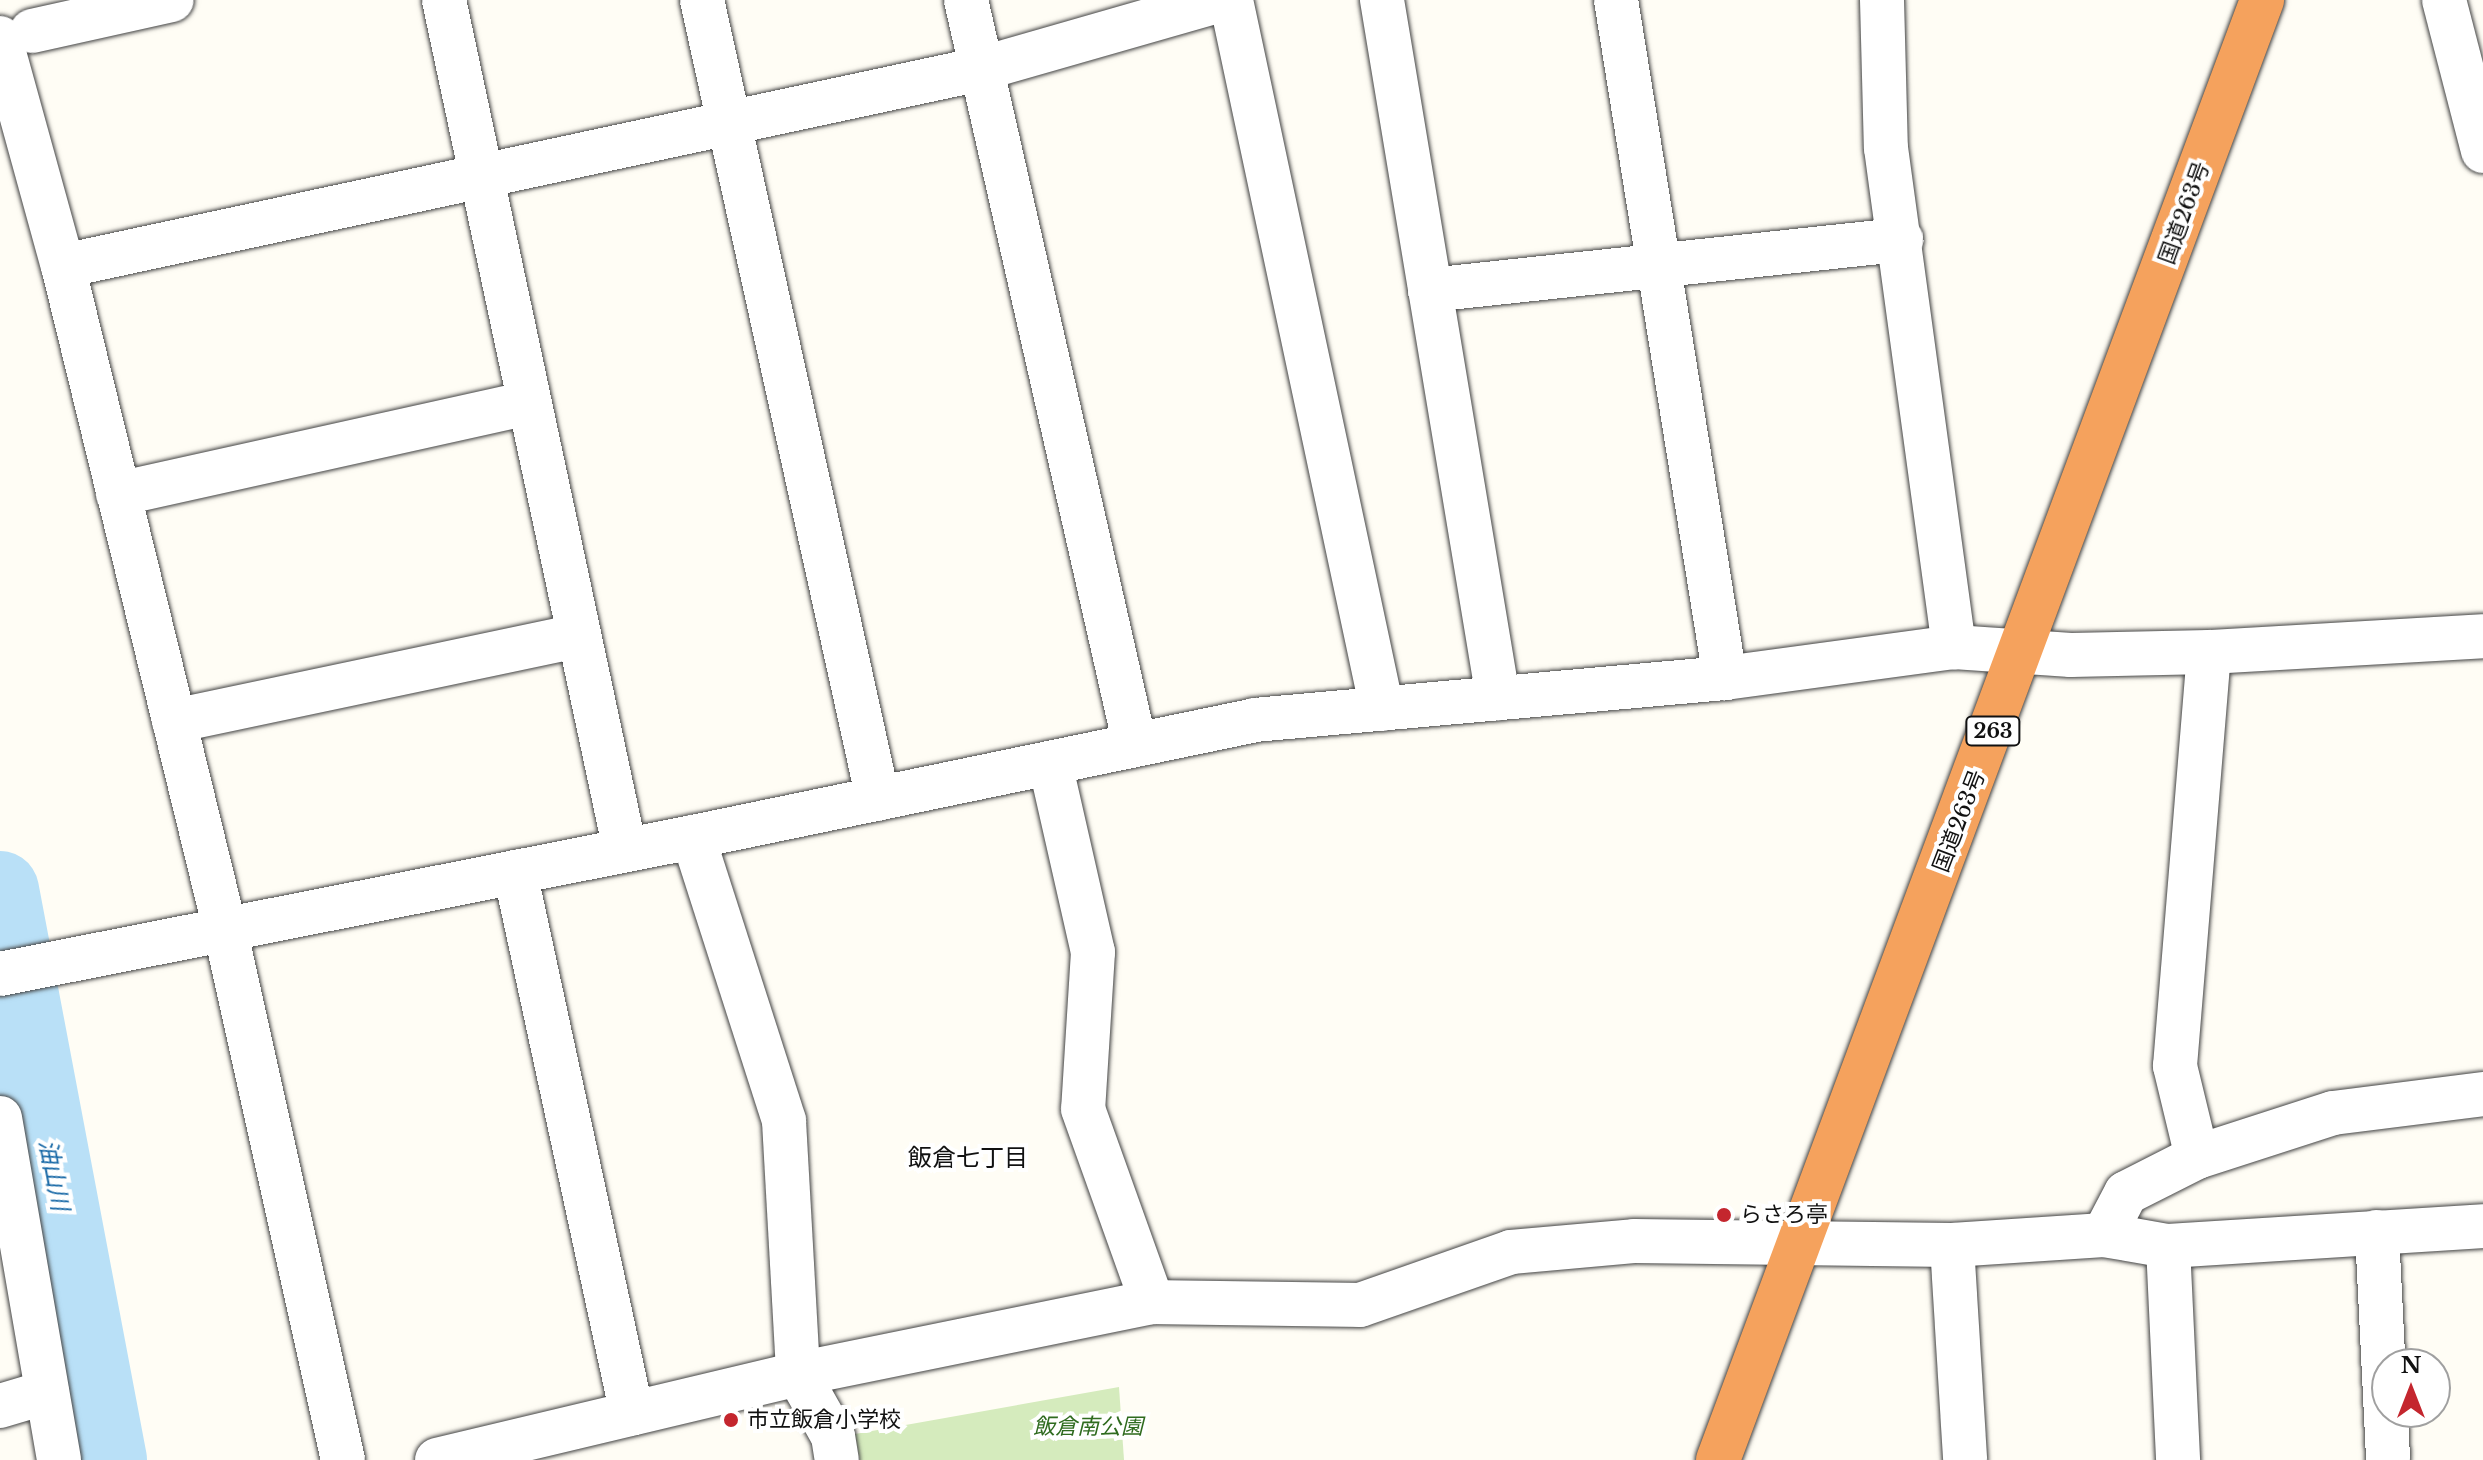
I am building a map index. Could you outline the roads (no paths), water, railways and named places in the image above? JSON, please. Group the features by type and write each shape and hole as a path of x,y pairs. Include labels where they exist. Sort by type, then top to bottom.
{"highway":[{"name":"国道263号","path":"1718,1460 2023,653 2262,0"}],"street":[{"path":"172,0 15,27 63,266 225,929 343,1460"},
{"path":"444,0 478,178 625,850"},
{"path":"702,0 878,799"},
{"path":"966,0 1135,745"},
{"path":"63,266 980,69 1221,0"},
{"path":"1231,0 1382,709"},
{"path":"1382,0 1498,698"},
{"path":"1616,0 1725,678"},
{"path":"1882,0 1886,148 1901,240 1954,647"},
{"path":"2444,0 2483,151"},
{"path":"1430,290 1901,240"},
{"path":"118,494 527,403"},
{"path":"174,721 578,636"},
{"path":"0,974 693,837 1256,720 1725,678 1954,647 2023,653 2209,652 2483,636"},
{"path":"2197,1157 2175,1066 2209,652"},
{"path":"1050,763 1093,952 1083,1109 1152,1302"},
{"path":"693,837 784,1121 798,1374 833,1436 837,1460"},
{"path":"515,872 632,1414"},
{"path":"2104,1235 2126,1193 2197,1157 2333,1113 2483,1094"},
{"path":"0,1118 6,1187 59,1460"},
{"path":"437,1460 798,1374 1152,1302 1360,1305 1511,1252 1634,1241 1952,1245 2104,1235 2168,1246 2483,1226"},
{"path":"2377,1232 2388,1460"},
{"path":"1952,1245 1965,1460"},
{"path":"2168,1246 2178,1460"},
{"path":"0,1406 47,1392"}],"waterway":[{"name":"油山川","path":"0,890 108,1460"}],"place":[{"name":"らさろ亭","path":"1724,1215"},
{"name":"市立飯倉小学校","path":"731,1420"}],"district":[{"name":"飯倉七丁目","path":"968,1158"}],"park label":[{"name":"飯倉南公園","path":"1088,1427"}]}
